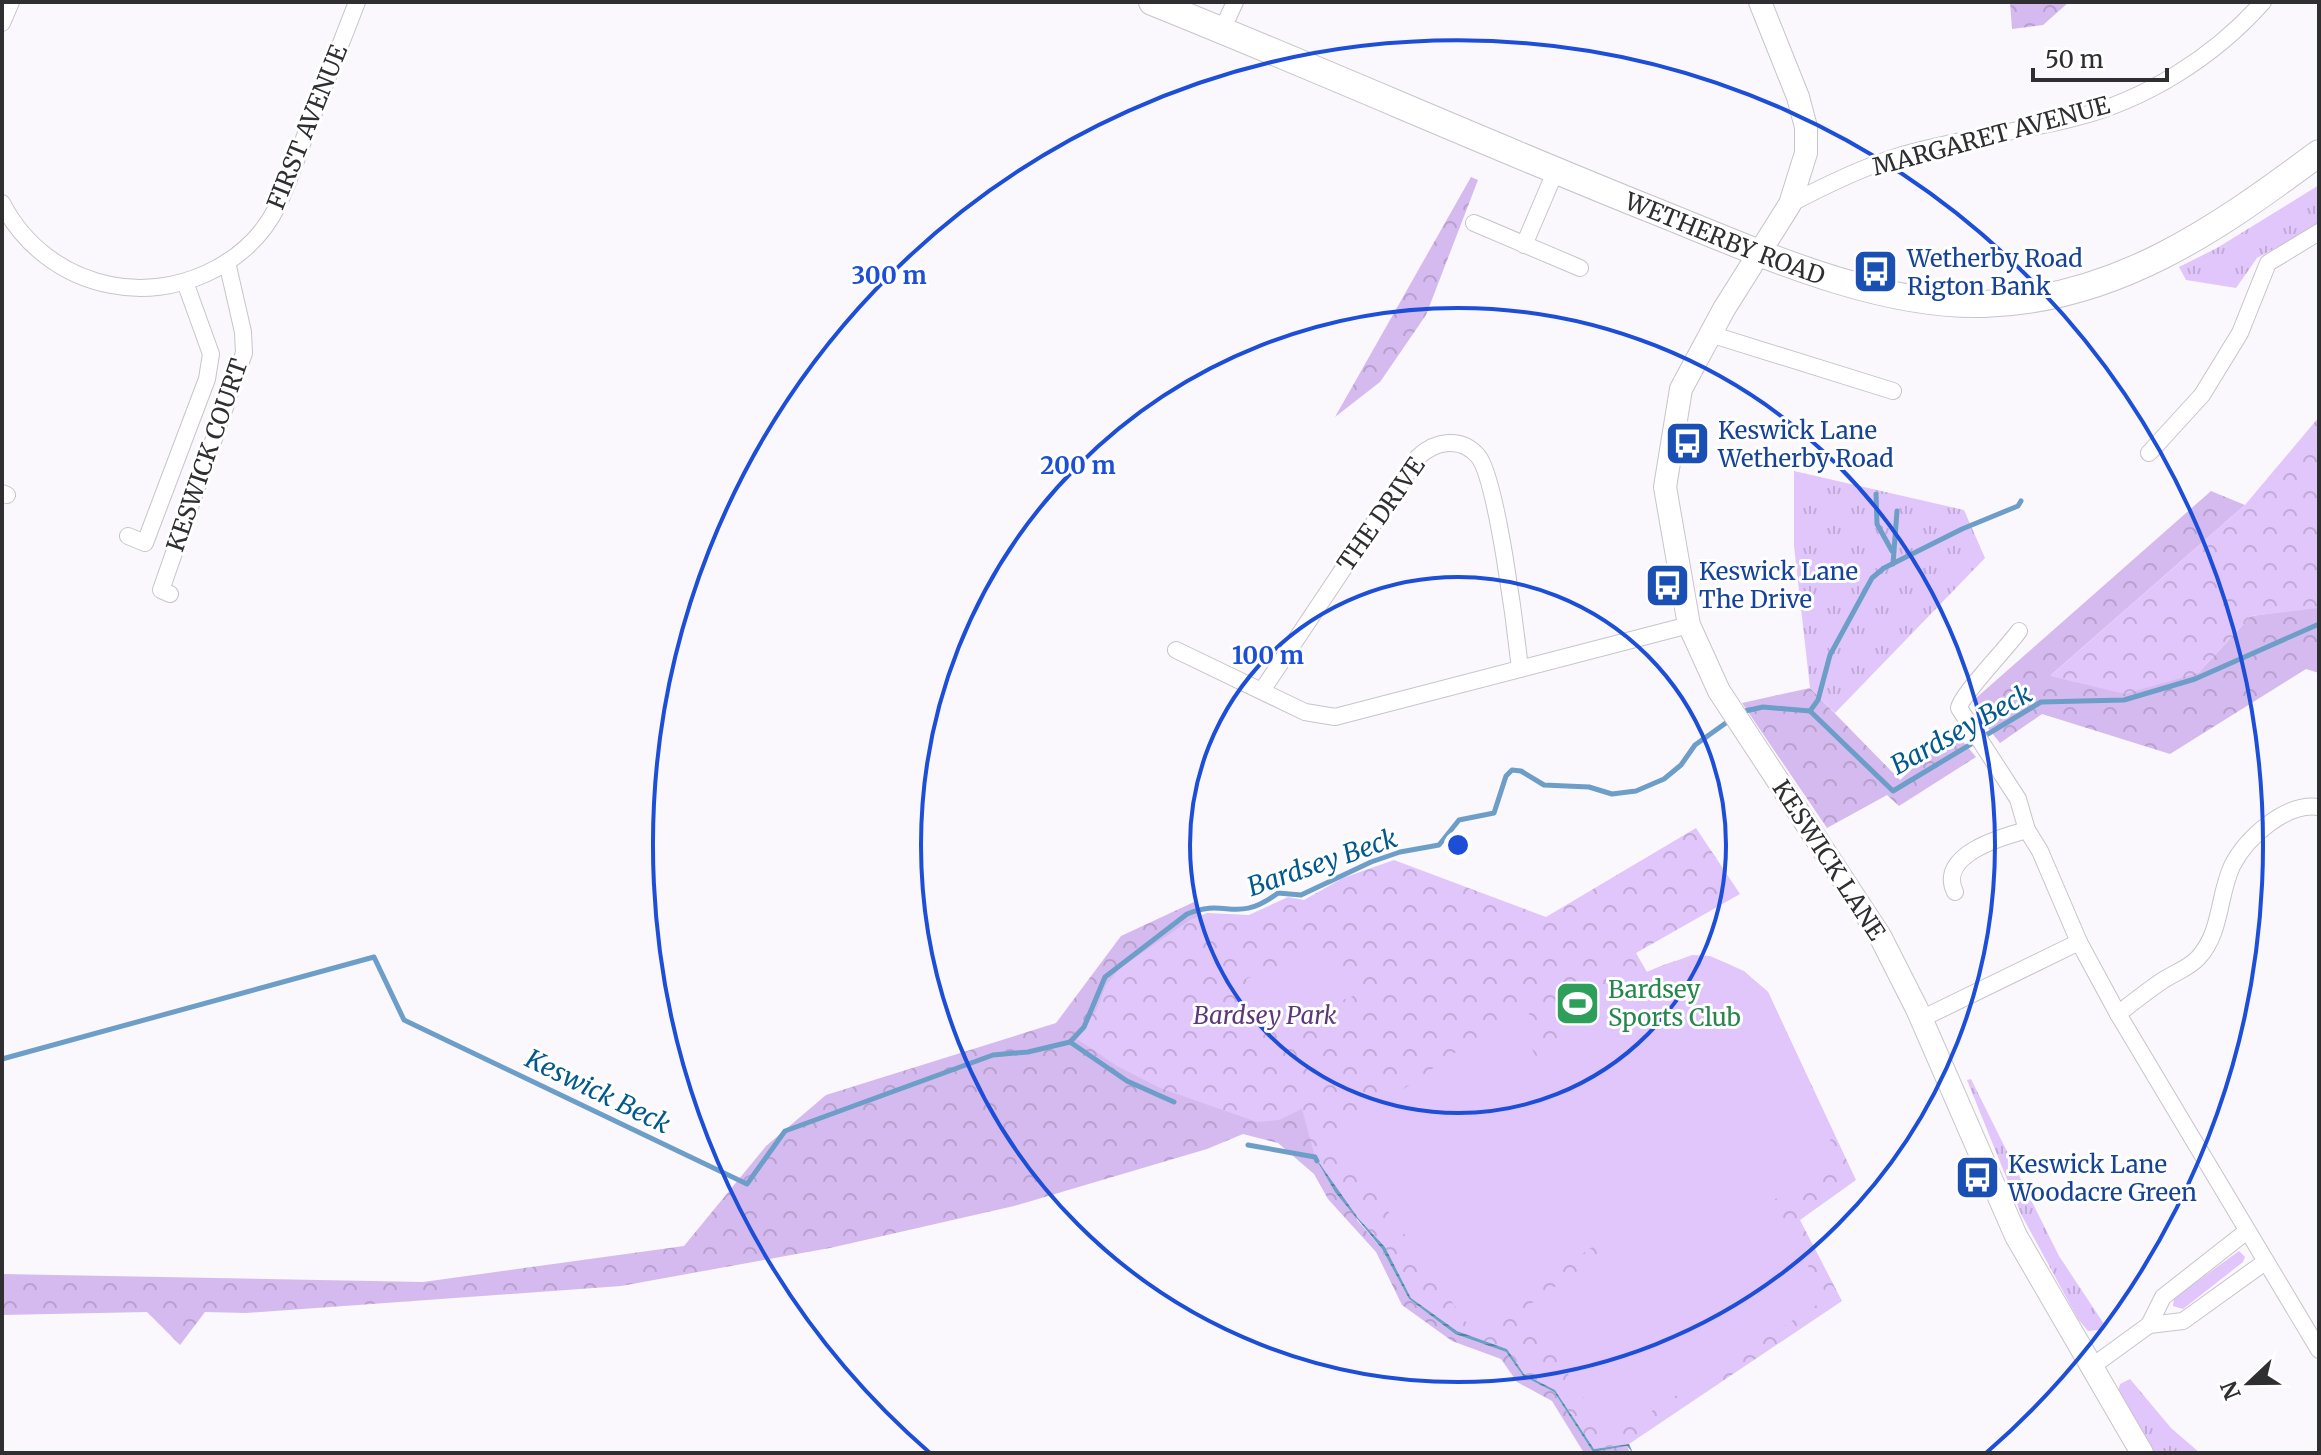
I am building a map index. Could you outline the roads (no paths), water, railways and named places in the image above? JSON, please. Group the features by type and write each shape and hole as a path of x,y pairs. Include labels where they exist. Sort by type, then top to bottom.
{"main road":[{"name":"WETHERBY ROAD","path":"1152,2 1758,252 1869,288 1928,302 1984,304 2045,297 2128,272 2192,243 2319,153"}],"street":[{"path":"2,23 11,2"},
{"name":"FIRST AVENUE","path":"2,203 33,245 79,275 131,288 185,282 227,262 253,240 277,208 357,2"},
{"path":"1222,30 1235,2"},
{"name":"KESWICK LANE","path":"1760,2 1798,97 1806,127 1806,153 1790,204 1758,252 1681,389 1665,487 1689,625 1701,658 1728,705 1867,915 1921,1019 2016,1236 2094,1365 2142,1453"},
{"name":"MARGARET AVENUE","path":"1790,204 1824,186 1895,157 2077,117 2135,96 2214,48 2263,2"},
{"path":"1524,245 1556,170"},
{"path":"1474,223 1580,268"},
{"path":"2149,453 2202,395 2234,343 2268,263 2319,232"},
{"name":"KESWICK COURT","path":"170,594 161,590 244,353 243,332 227,262"},
{"path":"128,536 145,543 207,379 211,354 185,282"},
{"path":"1710,334 1893,391"},
{"name":"THE DRIVE","path":"1263,689 1418,457 1427,449 1449,442 1471,449 1485,467 1511,593 1520,669"},
{"path":"1176,650 1263,689 1305,712 1335,717 1689,625"},
{"path":"2019,631 2003,655 1961,700 1959,708 2018,799 2027,830 2040,851 2079,942 2118,1014 2319,1350"},
{"path":"2118,1014 2197,960 2218,920 2232,865 2250,842 2268,824 2291,811 2308,805 2319,807"},
{"path":"1955,892 1951,878 1956,864 1991,842 2027,830"},
{"path":"1921,1019 2079,942"},
{"path":"2094,1365 2149,1325 2163,1297 2247,1231"},
{"path":"2149,1325 2183,1321 2265,1262"}],"water":[{"path":"1315,1157 1358,1218 1385,1247 1411,1298 1457,1331 1507,1349 1524,1374 1555,1390 1594,1449 1629,1444 1633,1453 1627,1446 1593,1452 1554,1392 1523,1376 1506,1352 1455,1334 1409,1299 1382,1249 1335,1192"}],"waterway":[{"path":"1876,494 1877,524 1892,551"},
{"path":"1810,711 1818,700 1830,655 1872,578 1884,568 1962,529 2018,506 2021,501"},
{"path":"1893,564 1897,511"},
{"name":"Bardsey Beck","path":"1741,712 1763,707 1810,711 1893,791 2041,702 2124,700 2195,679 2319,624"},
{"name":"Bardsey Beck","path":"1070,1042 1084,1027 1105,977 1187,914 1212,908 1251,907 1278,893 1301,895 1371,862 1400,852 1439,845 1459,820 1494,813 1506,776 1512,770 1521,771 1544,785 1589,787 1612,794 1636,791 1664,779 1681,765 1695,745 1730,720"},
{"name":"Keswick Beck","path":"2,1059 374,957 404,1020 747,1184 785,1131 993,1055 1028,1052 1070,1042 1127,1081 1174,1102"},
{"name":"Keswick Beck","path":"1248,1145 1315,1157 1317,1161"}],"place":[{"name":"Wetherby Road Rigton Bank","path":"1876,272"},
{"name":"Keswick Lane Wetherby Road","path":"1687,444"},
{"name":"Keswick Lane The Drive","path":"1668,585"},
{"name":"Bardsey Sports Club","path":"1577,1003"},
{"name":"Keswick Lane Woodacre Green","path":"1977,1178"}],"park label":[{"name":"Bardsey Park","path":"1265,1015"}]}
